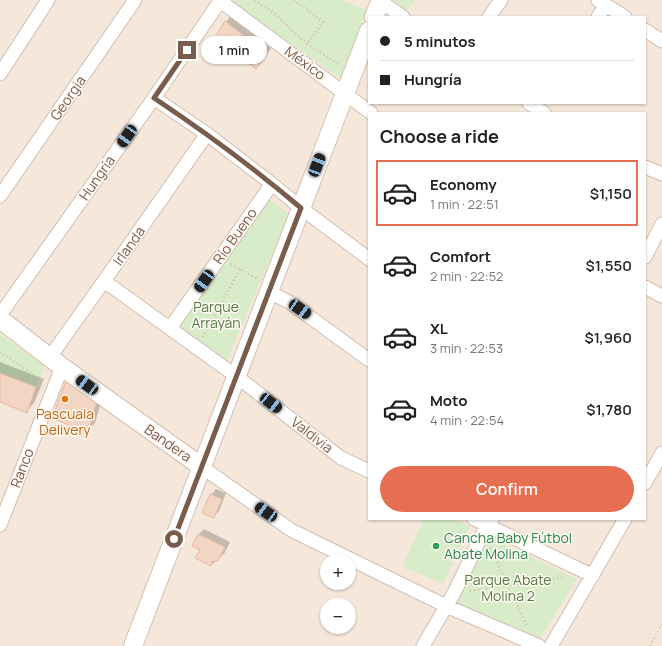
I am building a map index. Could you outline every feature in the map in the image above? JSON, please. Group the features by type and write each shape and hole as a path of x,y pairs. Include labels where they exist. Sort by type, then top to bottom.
{"street":[{"path":"0,74 48,0"},
{"name":"Georgia","path":"0,196 136,0"},
{"name":"México","path":"219,0 370,112"},
{"name":"Hungría","path":"0,315 154,98 219,0"},
{"path":"490,16 501,0"},
{"path":"598,16 602,3 623,16"},
{"path":"378,6 401,16"},
{"path":"646,31 662,41"},
{"path":"133,646 368,34"},
{"path":"154,98 207,134 368,258"},
{"name":"Irlanda","path":"56,362 104,281 207,134"},
{"path":"646,167 662,174"},
{"name":"Río Bueno","path":"170,328 272,184"},
{"path":"646,254 662,224"},
{"name":"Valdivia","path":"104,281 197,346 341,458 368,471"},
{"path":"646,288 662,296"},
{"path":"270,289 368,359"},
{"name":"Bandera","path":"0,319 56,362 291,530 446,606 539,646"},
{"name":"Ranco","path":"0,525 54,388 56,362"},
{"path":"646,481 662,453"},
{"path":"479,520 490,522 593,575"},
{"path":"551,646 624,520"},
{"path":"423,646 454,593 490,522"}],"path":[{"path":"255,0 274,13 307,44 352,74"},
{"path":"294,0 323,22 307,44"},
{"path":"220,257 270,289"},
{"path":"197,346 240,269"},
{"path":"0,352 54,388"},
{"path":"489,545 528,627"},
{"path":"463,592 571,576"},
{"path":"650,646 662,624"}],"shaded area":[{"path":"0,0 662,0 662,646 0,646"}],"green space":[{"path":"230,0 341,0 367,10 347,83"},
{"path":"391,0 416,0 407,11"},
{"name":"Parque Arrayán","path":"266,197 289,214 227,361 174,326"},
{"path":"0,334 45,366 36,387 0,373"},
{"name":"Cancha Baby Fútbol Abate Molina","path":"424,520 456,520 470,526 443,584 402,566"},
{"name":"Parque Abate Molina 2","path":"487,536 577,579 538,642 449,603"}],"building":[{"path":"225,21 267,54 256,69 215,37"},
{"path":"0,373 36,387 27,413 0,402"},
{"path":"66,381 97,400 88,433 52,418"},
{"path":"210,494 222,499 214,518 202,513"},
{"path":"198,534 225,547 218,561 212,561 211,566 195,558 200,550 192,546"}],"place":[{"name":"Pascuala Delivery","path":"65,399"},
{"name":"Cancha Baby Fútbol Abate Molina","path":"436,546"}],"route":[{"path":"174,539 301,208 207,134 154,98 187,50"}]}
